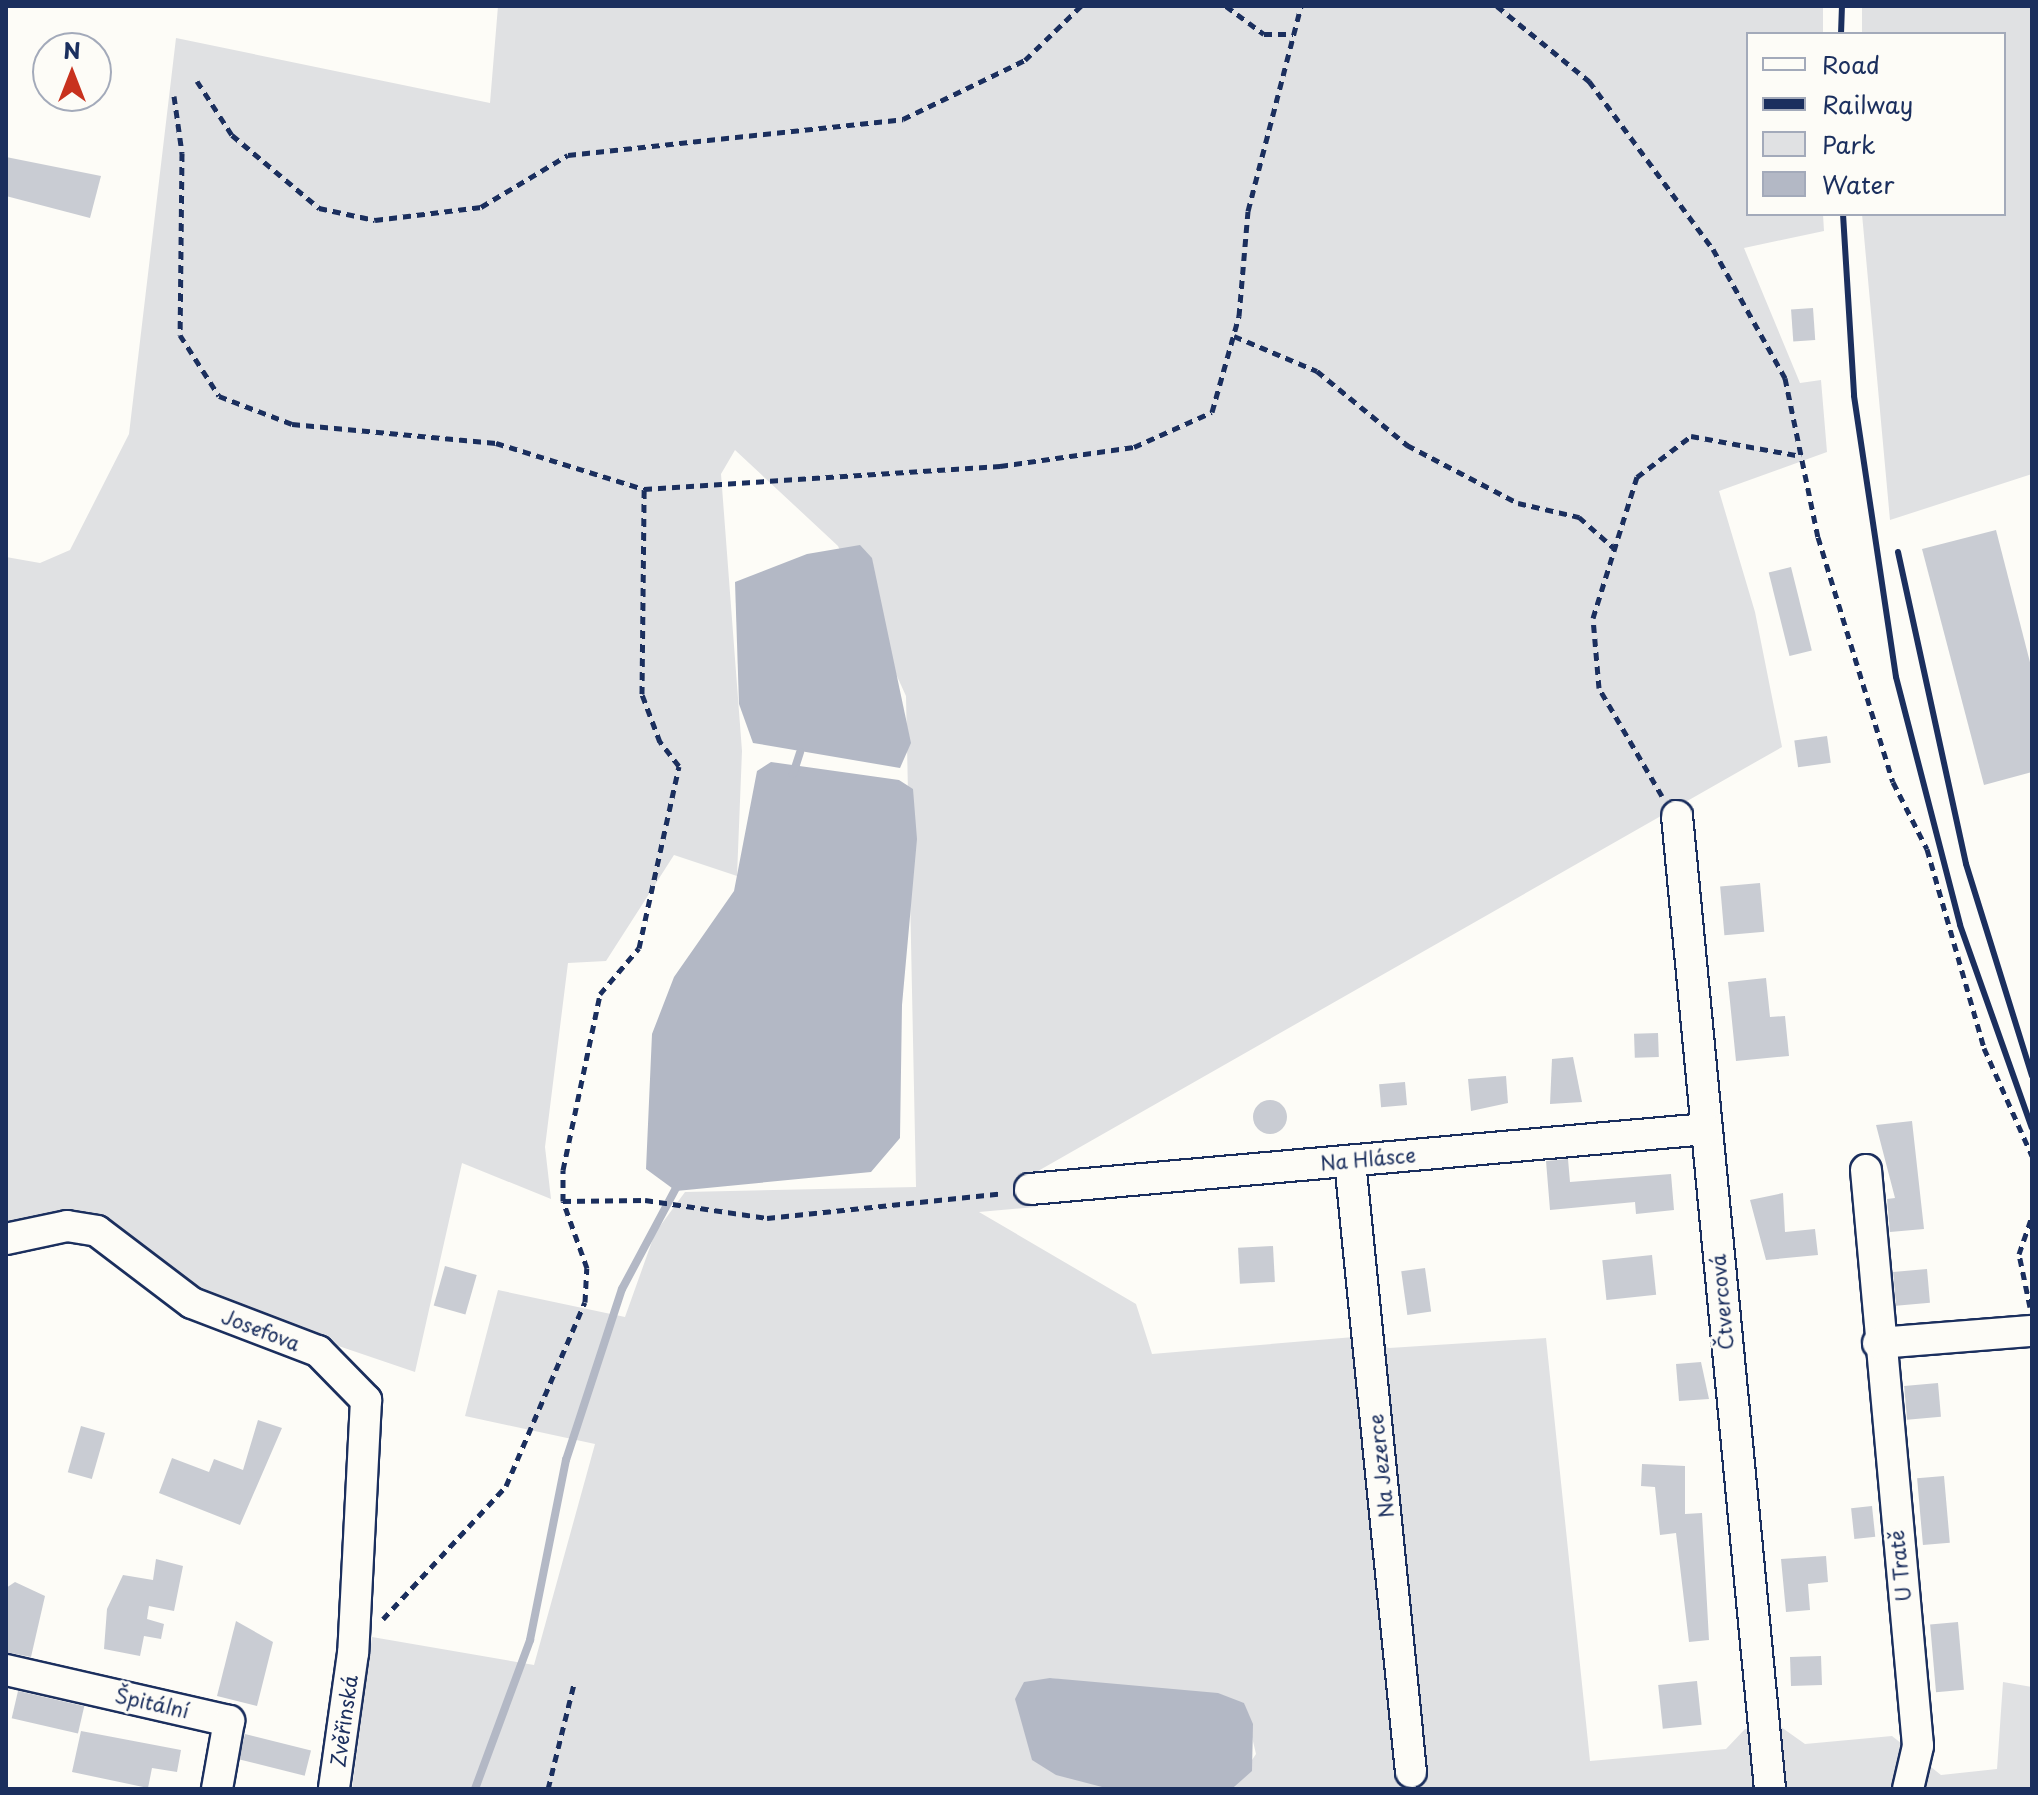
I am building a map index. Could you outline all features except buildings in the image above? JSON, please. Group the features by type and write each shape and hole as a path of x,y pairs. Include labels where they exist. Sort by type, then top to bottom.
{"street":[{"name":"Čtvercová","path":"1677,816 1770,1789"},
{"name":"Na Hlásce","path":"1030,1189 1706,1129"},
{"name":"Na Jezerce","path":"1350,1161 1411,1772"},
{"name":"U Tratě","path":"1866,1170 1878,1343 1918,1746 1908,1789"},
{"name":"Josefova","path":"6,1239 67,1226 97,1231 192,1303 318,1351 366,1400 367,1457 353,1653"},
{"path":"1878,1343 2032,1331"},
{"name":"Zvěřinská","path":"334,1789 353,1653"},
{"name":"Špitální","path":"6,1670 229,1721 217,1789"}],"path":[{"path":"197,81 232,135 319,208 375,220 481,207 568,155 903,119 1025,60 1081,6"},
{"path":"1226,6 1264,34 1293,34"},
{"path":"174,96 182,153 180,335 219,396 292,424 496,443 644,489 1000,466 1134,447 1212,412 1234,336 1248,211 1301,6"},
{"path":"1497,6 1589,81 1713,249 1785,378 1818,537 1893,782 1927,849 1984,1048 2032,1156"},
{"path":"1234,336 1317,371 1407,445 1518,503 1579,517 1615,549"},
{"path":"1677,816 1634,760 1599,688 1593,618 1637,477 1691,436 1801,456"},
{"path":"353,1653 506,1486 585,1302 587,1268 563,1201 600,994 639,948 668,840 679,766 660,742 642,694 644,489"},
{"path":"563,1201 645,1200 767,1218 1030,1189"},
{"path":"2032,1217 2019,1254 2021,1290 2032,1311"},
{"path":"548,1789 574,1684"}],"green space":[{"path":"498,6 1823,6 1823,32 1746,32 1746,216 1823,216 1824,231 1744,248 1800,383 1821,380 1827,452 1719,491 1755,612 1782,747 1031,1175 1036,1207 979,1212 1136,1304 1152,1354 1354,1337 1389,1348 1546,1338 1590,1761 1726,1749 1745,1729 1781,1727 1805,1744 1892,1736 1941,1775 1997,1769 2003,1682 2032,1687 2032,1789 1211,1789 1234,1787 1256,1754 1244,1703 1050,1678 1106,1788 1119,1789 352,1789 372,1637 534,1665 595,1444 465,1416 498,1290 625,1317 655,1233 685,1192 916,1187 906,696 838,546 735,450 721,474 742,751 737,876 674,855 606,961 568,963 545,1147 551,1199 462,1163 415,1372 200,1299 147,1257 6,1226 6,557 40,563 70,550 129,434 176,38 490,103"},
{"path":"1862,6 2032,6 2032,474 1890,520 1862,216 2006,216 2006,32 1862,32"}],"water":[{"path":"860,545 872,558 911,743 900,768 753,743 739,704 735,582 807,554"},
{"path":"771,762 899,780 913,789 917,839 902,1005 900,1138 871,1172 676,1191 646,1169 652,1034 674,977 734,891 757,771"},
{"path":"1050,1678 1218,1693 1244,1703 1253,1724 1252,1771 1234,1787 1211,1789 1106,1788 1056,1775 1032,1760 1015,1699 1024,1682"}],"waterway":[{"path":"793,774 800,752"},
{"path":"475,1789 530,1640 566,1460 622,1289 678,1184"}],"railway":[{"path":"1841,32 1842,6"},
{"path":"1843,216 1854,396 1896,677 1960,925 2032,1128"},
{"path":"1898,552 1966,864 2032,1076"}]}
